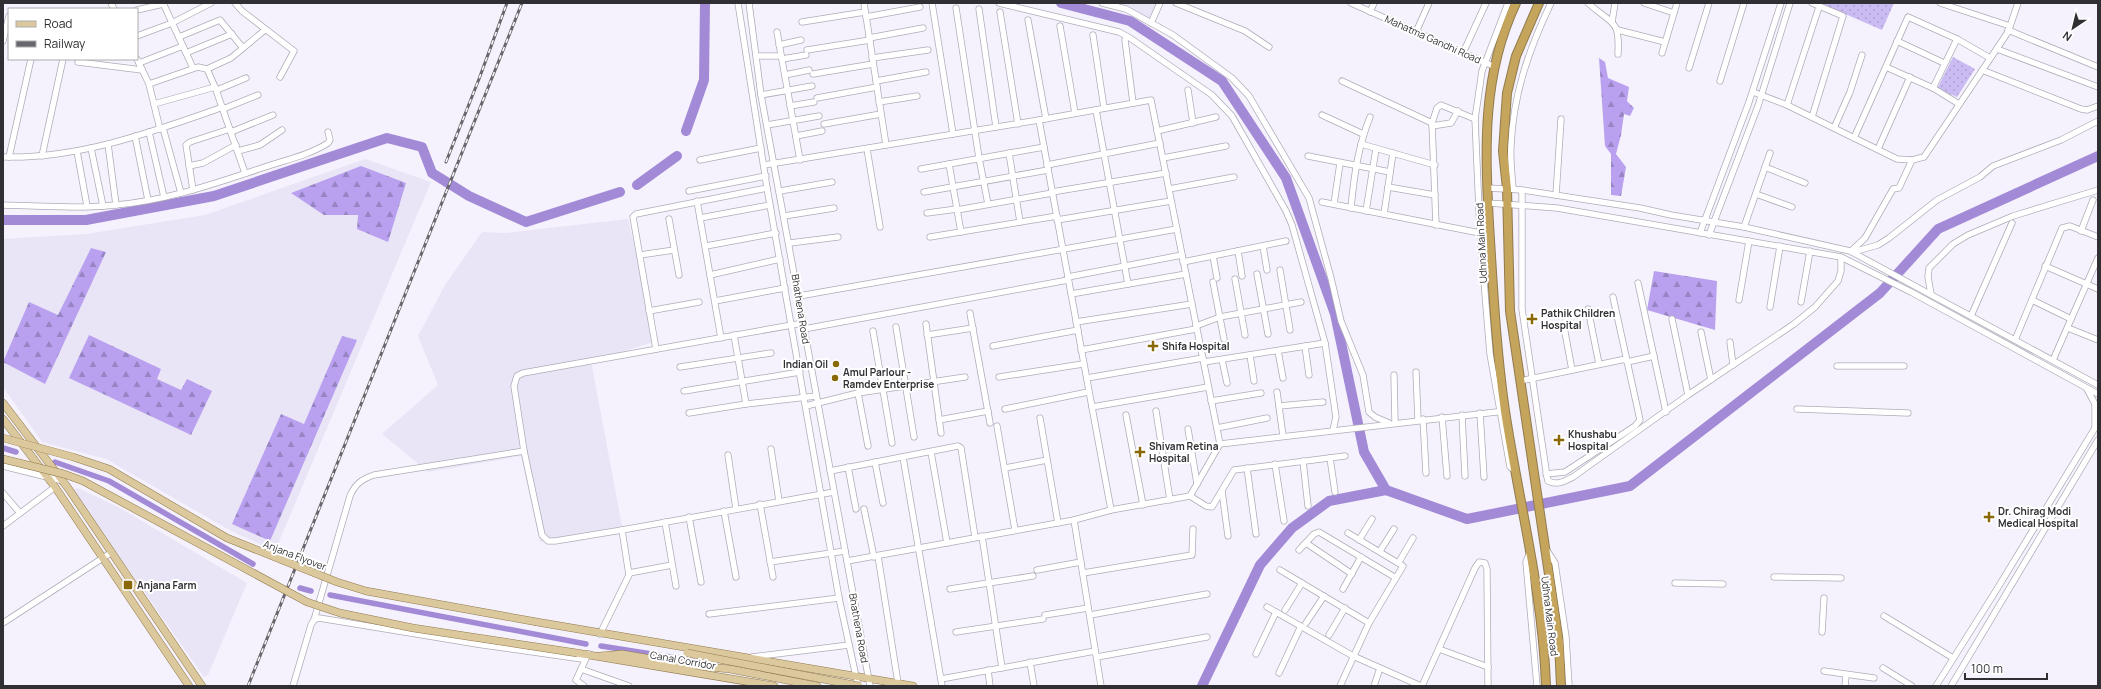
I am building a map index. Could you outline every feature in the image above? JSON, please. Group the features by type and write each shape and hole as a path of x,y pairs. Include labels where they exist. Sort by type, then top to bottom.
{"highway":[{"name":"Udhna Main Road","path":"1516,3 1507,22 1493,66 1487,126 1488,203 1494,314 1502,411 1516,471 1531,550 1545,660 1546,686"},
{"path":"1539,3 1516,56 1507,93 1503,150 1510,189 1507,203 1510,311 1535,484 1546,547 1560,655 1561,686"}],"main road":[{"path":"3,403 63,481 202,686"},
{"path":"4,422 55,487 104,557 189,686"},
{"name":"Anjana Flyover","path":"3,438 73,457 108,469 227,538 366,592 608,635"},
{"path":"3,459 64,474 83,481 307,602 323,608 413,628 589,654"},
{"path":"608,635 856,675 869,682 898,683 912,686"},
{"path":"608,635 624,642 859,686"},
{"name":"Canal Corridor","path":"589,654 774,686"},
{"path":"600,656 622,654 687,665 730,669 817,686"}],"street":[{"path":"138,10 163,3 193,68"},
{"path":"235,3 242,11 265,30 294,51 293,56 280,77"},
{"name":"Bhathena Road","path":"738,3 767,188 821,494 849,645 859,686"},
{"name":"Bhathena Road","path":"749,3 761,95 790,243 816,396 869,682"},
{"path":"864,3 886,145"},
{"path":"932,3 953,134"},
{"path":"999,3 1118,32 1137,42 1218,101 1232,116 1286,211 1292,225 1325,343 1336,417 1335,429"},
{"path":"1102,3 1126,9 1172,35 1232,78 1249,96 1278,143 1312,207 1341,321 1363,375 1369,412 1373,416 1392,423"},
{"path":"1151,23 1160,3"},
{"path":"1176,3 1245,31 1269,47"},
{"name":"Mahatma Gandhi Road","path":"1351,3 1493,66"},
{"path":"1370,12 1374,3"},
{"path":"1416,32 1429,3"},
{"path":"1463,53 1486,3"},
{"path":"1220,444 1420,419 1502,411 1490,354 1480,233 1475,120 1485,62 1508,3"},
{"path":"1510,189 1513,116 1518,88 1525,62 1551,3"},
{"path":"1588,3 1612,22 1618,30 1618,54"},
{"path":"1612,22 1615,3"},
{"path":"1644,3 1674,13"},
{"path":"1662,53 1677,3"},
{"path":"1689,68 1709,3"},
{"path":"1720,81 1744,3"},
{"path":"1700,233 1753,92 1781,3"},
{"path":"1709,235 1761,94 1790,3"},
{"path":"1812,3 1819,8 1843,16 1812,117"},
{"path":"1940,3 1949,4 2009,28 2098,67"},
{"path":"1753,92 1787,105 1897,159 1912,160 1924,157 1997,48 2009,28 2018,3"},
{"path":"138,36 172,23 208,4"},
{"path":"802,22 920,7"},
{"path":"956,8 979,158 988,204"},
{"path":"1787,105 1819,8"},
{"path":"979,9 996,127"},
{"path":"1000,12 1018,124"},
{"path":"1854,138 1908,17 1957,39 1990,58"},
{"path":"179,38 218,20 222,22 243,48"},
{"path":"1028,20 1046,119"},
{"path":"3,41 8,23"},
{"path":"1060,26 1075,114"},
{"path":"757,56 782,57 923,28"},
{"path":"148,84 193,68 201,67 207,69 228,60 265,30"},
{"path":"1618,30 1665,42"},
{"path":"777,32 800,160"},
{"path":"186,53 232,34"},
{"path":"1093,35 1104,108"},
{"path":"1933,88 1957,39"},
{"path":"779,45 802,40"},
{"path":"1125,40 1133,103"},
{"path":"1897,41 1944,63"},
{"path":"181,193 148,84 138,61 183,46"},
{"path":"1997,48 2098,87"},
{"path":"785,75 811,72 928,50"},
{"path":"1834,128 1850,92 1862,55"},
{"path":"31,60 6,157 42,156 77,151 108,144 162,128 258,95"},
{"path":"42,156 63,60"},
{"path":"78,62 142,70"},
{"path":"1886,67 1933,88 1959,104"},
{"path":"207,69 216,88 245,173"},
{"path":"1982,70 2081,109 2087,110 2098,106"},
{"path":"790,106 926,72"},
{"path":"1878,150 1910,77"},
{"path":"154,104 216,88 246,78"},
{"path":"1342,81 1432,124 1451,124 1458,111"},
{"path":"761,95 812,86"},
{"path":"1188,90 1193,123"},
{"path":"879,102 917,96"},
{"path":"764,164 800,160 867,149 1151,100 1220,444 1190,496"},
{"path":"1436,225 1432,124 1440,105 1445,105 1475,120"},
{"path":"1096,110 1128,284"},
{"path":"824,124 881,114"},
{"path":"193,190 186,147 187,144 273,115"},
{"path":"1322,115 1363,134"},
{"path":"767,125 819,116"},
{"path":"1157,131 1216,117"},
{"path":"1350,208 1355,166 1363,134 1370,117"},
{"path":"1556,195 1561,119"},
{"path":"1039,120 1111,510"},
{"path":"1854,252 1878,245 1937,200 1980,177 1993,166 2061,140 2098,121"},
{"path":"189,166 203,163 237,148 263,143 282,130"},
{"path":"796,136 822,131"},
{"path":"149,132 164,197"},
{"path":"3,205 103,206 164,197 193,190 325,145 330,140 328,132"},
{"path":"135,136 148,200"},
{"path":"108,144 116,205"},
{"path":"924,192 1013,176 1104,154 1160,144"},
{"path":"1361,144 1434,165"},
{"path":"1163,158 1226,146"},
{"path":"921,169 1044,147"},
{"path":"91,148 103,206"},
{"path":"700,160 761,148"},
{"path":"1366,211 1376,148"},
{"path":"867,149 880,227"},
{"path":"77,151 87,206"},
{"path":"1009,153 1020,222"},
{"path":"1384,214 1393,153"},
{"path":"1744,227 1770,153"},
{"path":"1308,156 1390,172"},
{"path":"1854,252 1865,238 1893,189 1899,188 1912,160"},
{"path":"1334,204 1340,163"},
{"path":"949,164 961,232"},
{"path":"1765,167 1805,183"},
{"path":"927,213 1017,200 1052,192 1166,173"},
{"path":"689,190 766,176"},
{"path":"1169,189 1234,177"},
{"path":"780,191 832,182"},
{"path":"1388,187 1435,195"},
{"path":"656,349 633,216 636,214 697,201 767,188"},
{"path":"1488,188 1522,190 1714,221 1854,252 2096,383"},
{"path":"1522,190 1522,309 1546,474 1548,481 1552,483 1560,483 1573,477 1688,395 1794,324 1815,307 1838,281 1841,271 1841,257"},
{"path":"1931,294 1928,277 1929,268 1960,239 2013,216 2098,190"},
{"path":"1756,194 1792,207"},
{"path":"930,237 1020,222 1114,210 1171,200"},
{"path":"2081,231 2093,200"},
{"path":"697,201 721,338"},
{"path":"1322,202 1480,233"},
{"path":"1488,203 1522,204 1557,208 1841,257 1911,292 2098,394"},
{"path":"700,218 770,204"},
{"path":"784,216 834,208"},
{"path":"669,219 679,275"},
{"path":"1971,316 2012,222"},
{"path":"2015,340 2062,228 2067,225 2098,237"},
{"path":"799,296 1177,229"},
{"path":"706,246 776,233"},
{"path":"790,243 838,237"},
{"path":"1183,262 1286,241"},
{"path":"1739,300 1749,241"},
{"path":"1263,246 1267,270"},
{"path":"1770,307 1780,246"},
{"path":"640,255 674,250"},
{"path":"1238,251 1242,276"},
{"path":"1800,302 1810,251"},
{"path":"834,492 555,541 545,538 542,535 524,451 514,386 517,376 523,373 734,335 792,325 804,326 1068,279 1182,255"},
{"path":"1213,256 1224,339"},
{"path":"2053,360 2098,258"},
{"path":"710,275 780,259"},
{"path":"2046,266 2098,289"},
{"path":"1280,270 1290,330"},
{"path":"1071,294 1186,274"},
{"path":"1257,274 1268,334"},
{"path":"1235,279 1246,335"},
{"path":"1638,283 1666,412"},
{"path":"715,301 785,288"},
{"path":"1546,474 1565,472 1638,423 1640,416 1626,360 1613,297"},
{"path":"2032,300 2071,319"},
{"path":"649,311 699,302"},
{"path":"1081,350 1196,328 1220,317 1301,302"},
{"path":"1076,322 1192,304"},
{"path":"1588,309 1599,364"},
{"path":"970,313 990,423"},
{"path":"1672,320 1688,395"},
{"path":"926,324 941,433"},
{"path":"896,327 914,438"},
{"path":"1564,327 1572,370"},
{"path":"927,335 973,328"},
{"path":"2068,328 2098,340"},
{"path":"993,346 1078,330"},
{"path":"873,331 892,443"},
{"path":"1701,332 1711,380"},
{"path":"734,335 746,404"},
{"path":"1730,342 1733,365"},
{"path":"1086,378 1204,360 1222,360 1325,343"},
{"path":"1305,346 1309,375"},
{"path":"1278,350 1282,378"},
{"path":"680,367 772,353"},
{"path":"1250,355 1254,381"},
{"path":"1520,381 1599,364 1654,356"},
{"path":"1222,360 1227,383"},
{"path":"999,377 1083,364"},
{"path":"1836,366 1904,366"},
{"path":"684,391 800,372"},
{"path":"1416,372 1426,473"},
{"path":"1392,423 1394,375"},
{"path":"806,406 858,393 965,377"},
{"path":"1092,407 1208,387"},
{"path":"2087,388 2095,408 2094,428"},
{"path":"1005,409 1088,392"},
{"path":"1277,392 1283,436"},
{"path":"858,393 868,446"},
{"path":"1211,401 1261,393"},
{"path":"689,413 746,404 816,396"},
{"path":"1279,406 1323,402"},
{"path":"1797,409 1908,413"},
{"path":"939,420 988,411"},
{"path":"1156,411 1170,500"},
{"path":"1480,413 1484,477"},
{"path":"1126,415 1143,505"},
{"path":"1462,415 1465,476"},
{"path":"4,422 13,417"},
{"path":"1442,417 1447,476"},
{"path":"1040,418 1058,523"},
{"path":"1217,428 1267,418"},
{"path":"1936,686 2098,423"},
{"path":"997,426 1015,530"},
{"path":"1188,429 1197,485"},
{"path":"1951,686 2098,440"},
{"path":"830,471 956,446 961,448 989,584 1002,668"},
{"path":"771,448 779,501"},
{"path":"293,686 350,496 357,484 363,479 374,475 524,451"},
{"path":"931,452 947,543"},
{"path":"728,455 736,509"},
{"path":"847,561 919,549 978,536 1074,520 1111,510 1190,496 1210,507 1214,504 1232,472 1275,464 1345,456"},
{"path":"903,457 942,686"},
{"path":"1330,458 1335,492"},
{"path":"1004,468 1047,460"},
{"path":"1303,461 1308,506"},
{"path":"875,462 883,503"},
{"path":"1275,464 1284,521"},
{"path":"3,466 63,481"},
{"path":"848,467 856,509"},
{"path":"1247,468 1256,534"},
{"path":"3,526 55,487"},
{"path":"1222,491 1228,536"},
{"path":"3,493 20,513"},
{"path":"760,504 772,578"},
{"path":"864,509 876,556 898,683"},
{"path":"724,511 736,577"},
{"path":"689,517 701,582"},
{"path":"1359,540 1372,519"},
{"path":"1074,520 1101,686"},
{"path":"665,522 676,586"},
{"path":"1083,573 1192,555 1193,529"},
{"path":"1380,551 1394,529"},
{"path":"600,634 629,572 622,530"},
{"path":"1299,550 1314,534 1319,532 1396,578"},
{"path":"1340,686 1370,623 1403,566 1399,562 1348,534"},
{"path":"1399,562 1413,538"},
{"path":"1306,543 1352,574"},
{"path":"1546,547 1555,563 1566,637 1569,686"},
{"path":"1531,550 1526,562 1537,686"},
{"path":"770,562 845,551"},
{"path":"3,623 112,552"},
{"path":"1343,589 1361,557"},
{"path":"1037,570 1081,562"},
{"path":"1267,607 1353,656 1420,686 1439,649 1475,568 1479,562 1485,563 1487,569 1488,686"},
{"path":"629,572 672,565"},
{"path":"1280,570 1370,623"},
{"path":"950,590 1033,576"},
{"path":"1774,577 1841,578"},
{"path":"1285,610 1302,583"},
{"path":"1675,583 1723,584"},
{"path":"1090,615 1206,594"},
{"path":"1306,623 1324,596"},
{"path":"709,614 840,598"},
{"path":"1822,632 1824,598"},
{"path":"956,632 996,626 1088,608"},
{"path":"1329,635 1344,608"},
{"path":"1256,654 1276,612"},
{"path":"1884,616 1953,658"},
{"path":"314,620 323,619 476,644 582,659 589,654"},
{"path":"1279,673 1301,626"},
{"path":"1097,658 1207,637"},
{"path":"746,658 849,645"},
{"path":"1439,649 1488,667"},
{"path":"941,679 1096,651"},
{"path":"584,686 576,680 589,654"},
{"path":"1030,662 1034,686"},
{"path":"1374,686 1380,668"},
{"path":"1883,668 1912,686"},
{"path":"581,669 628,686"},
{"path":"988,670 990,686"},
{"path":"1824,672 1874,678"},
{"path":"1845,686 1846,674"}],"shaded area":[{"path":"1109,3 1157,3 1149,19"},
{"path":"1820,3 1894,3 1882,30"},
{"path":"1953,57 1975,69 1957,97 1937,89"},
{"path":"365,159 431,182 275,551 231,531 106,459 42,442 3,387 3,239 86,234 205,215"},
{"path":"628,219 657,341 591,361 622,526 540,542 521,456 428,472 382,434 438,385 418,336 445,285 482,232 505,233"},
{"path":"78,488 118,507 247,583 208,675 204,677 73,490"}],"green space":[{"path":"1599,58 1605,62 1608,78 1629,87 1627,101 1634,108 1630,116 1624,114 1616,154 1626,167 1621,196 1611,195 1611,154 1605,146"},
{"path":"361,166 406,183 388,242 357,229 358,215 324,215 291,193"},
{"path":"91,248 106,252 45,384 3,362 29,302 58,315"},
{"path":"1654,271 1717,281 1715,330 1647,310"},
{"path":"89,335 161,369 157,379 181,390 187,379 212,391 191,435 69,378"},
{"path":"342,336 357,340 270,541 232,524 281,414 304,424"}],"waterway":[{"path":"686,131 704,80 705,3"},
{"path":"1061,3 1130,21 1222,81 1286,178 1335,314 1364,452 1386,490 1467,519 1630,486 1880,293 1938,229 2098,156"},
{"path":"3,220 86,220 214,196 387,138 422,147 432,173 469,196 526,222 620,192"},
{"path":"637,185 677,156"},
{"path":"3,448 16,452"},
{"path":"55,462 109,481 253,564"},
{"path":"1202,686 1260,565 1292,528 1329,501 1386,490"},
{"path":"300,588 311,591"},
{"path":"330,595 586,644"},
{"path":"601,646 715,664"},
{"path":"763,672 798,678"}],"railway":[{"path":"446,162 507,3"},
{"path":"248,686 522,3"}],"place":[{"name":"Pathik Children Hospital","path":"1532,319"},
{"name":"Shifa Hospital","path":"1153,346"},
{"name":"Indian Oil","path":"836,364"},
{"name":"Amul Parlour - Ramdev Enterprise","path":"835,378"},
{"name":"Khushabu Hospital","path":"1559,440"},
{"name":"Shivam Retina Hospital","path":"1140,452"},
{"name":"Dr. Chirag Modi Medical Hospital","path":"1989,517"},
{"name":"Anjana Farm","path":"128,585"}]}
